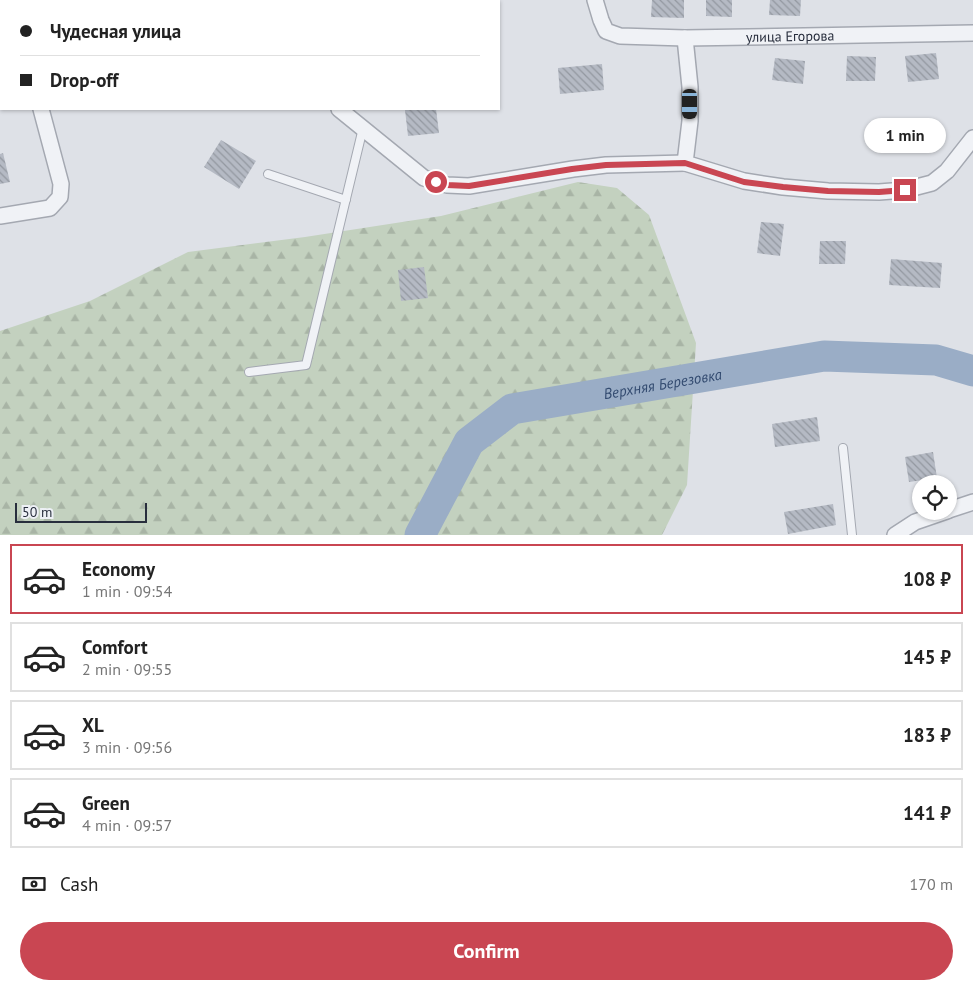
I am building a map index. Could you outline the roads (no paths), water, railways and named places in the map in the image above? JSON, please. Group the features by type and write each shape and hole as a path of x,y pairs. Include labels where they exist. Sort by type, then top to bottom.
{"street":[{"name":"улица Егорова","path":"595,0 606,31 620,36 685,38 973,33"},
{"path":"685,38 690,87 690,121 685,163"},
{"path":"0,216 50,208 60,197 61,184 41,110"},
{"path":"340,110 424,178 447,185 469,186 606,165 685,163 744,182 828,191 888,192 932,183 947,171 973,138"},
{"path":"957,508 973,502"},
{"path":"895,535 921,520"}],"lane":[{"path":"249,372 306,365 363,128"},
{"path":"268,174 346,200"},
{"path":"843,448 852,535"}],"waterway":[{"name":"Верхняя Березовка","path":"420,535 469,442 512,409 824,356 936,360 973,371"}]}
